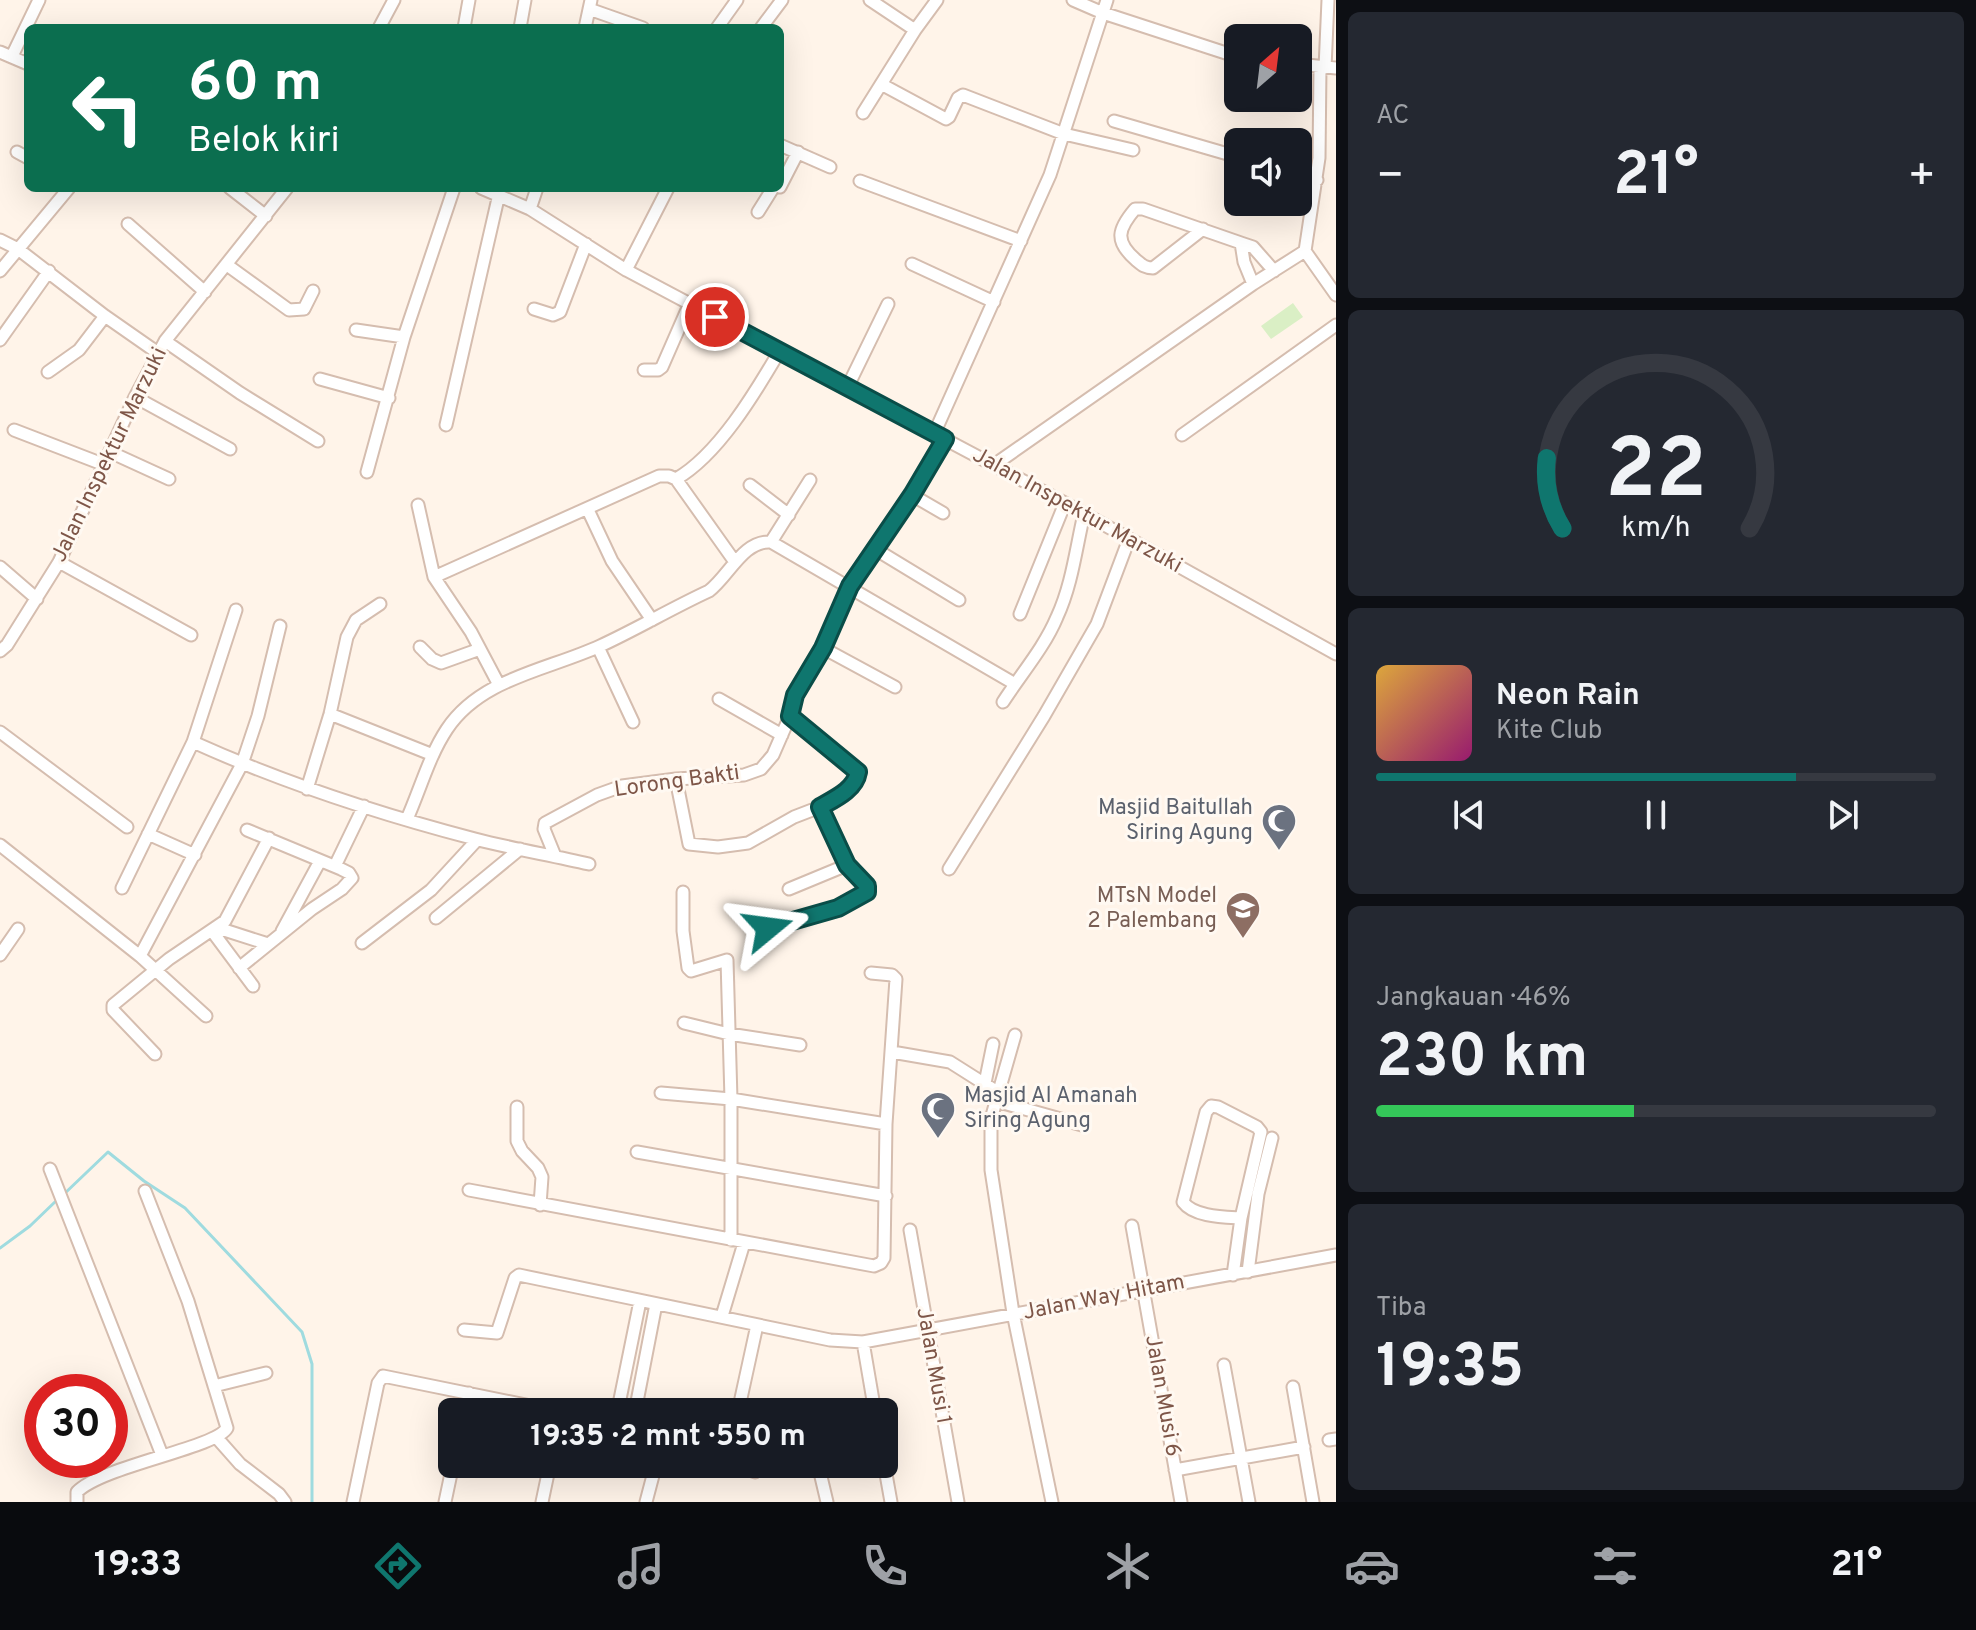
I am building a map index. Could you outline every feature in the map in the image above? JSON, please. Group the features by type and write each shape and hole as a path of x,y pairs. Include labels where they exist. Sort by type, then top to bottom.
{"street":[{"path":"27,24 39,0"},
{"path":"382,24 394,0"},
{"path":"465,24 469,0"},
{"path":"521,24 525,0"},
{"path":"720,24 737,0"},
{"path":"764,24 782,0"},
{"path":"870,0 915,30"},
{"path":"863,113 937,0"},
{"path":"1073,0 1103,13 1224,52"},
{"name":"Lorong Bakti","path":"555,856 544,829 545,823 597,795 622,786 744,775 761,769 773,755 790,716 795,695 823,648 850,586 912,495 940,436 1050,175 1107,0"},
{"path":"1328,0 1327,68 1317,180 1305,251 1336,295"},
{"path":"590,5 634,24"},
{"path":"12,56 24,31"},
{"path":"0,52 24,62"},
{"path":"881,84 946,119 963,95 1064,134 1133,150"},
{"path":"1114,121 1224,153"},
{"path":"784,147 830,167"},
{"path":"17,152 24,156"},
{"path":"784,179 798,152"},
{"path":"1312,178 1317,180"},
{"path":"860,181 1021,241"},
{"path":"0,271 66,192"},
{"path":"235,192 266,216"},
{"name":"Jalan Inspektur Marzuki","path":"2,645 37,599 59,562 135,397 165,341 284,192"},
{"path":"367,472 404,337 453,192"},
{"name":"Jalan Inspektur Marzuki","path":"493,192 530,209 626,270 1065,503 1336,654"},
{"path":"530,209 536,192"},
{"path":"626,270 666,192"},
{"path":"758,212 770,192"},
{"path":"446,425 499,194"},
{"path":"1203,229 1150,268 1131,256 1120,241 1122,228 1131,213 1139,208 1203,229 1253,247 1274,271"},
{"path":"128,224 205,292"},
{"path":"0,240 49,271 158,353"},
{"path":"1241,243 1244,262 1253,284"},
{"path":"534,309 553,315 560,312 586,244"},
{"path":"994,465 1305,251"},
{"path":"912,264 994,302"},
{"path":"227,265 289,310 304,309 313,291"},
{"path":"0,340 49,271"},
{"path":"644,370 662,367 690,303"},
{"path":"847,388 888,304"},
{"path":"48,372 79,350 105,316"},
{"path":"1182,435 1336,325"},
{"path":"356,330 404,337"},
{"path":"165,341 240,393 318,441"},
{"path":"676,479 688,472 729,428 753,396 779,352"},
{"path":"320,379 389,398"},
{"path":"135,397 230,449"},
{"path":"14,430 105,465"},
{"path":"110,452 169,479"},
{"path":"434,577 659,476 676,479 735,562"},
{"path":"771,542 810,480"},
{"path":"750,485 789,515"},
{"path":"912,495 943,513"},
{"path":"1020,614 1065,503"},
{"path":"418,505 434,577 499,685"},
{"path":"588,510 612,561 652,620"},
{"path":"1003,702 1058,616 1084,514"},
{"path":"949,869 1090,637 1129,539"},
{"path":"407,819 433,755 448,728 474,699 499,685 598,647 709,591 756,543 771,542 1015,684"},
{"path":"875,549 959,600"},
{"path":"59,562 191,635"},
{"path":"0,567 37,599"},
{"path":"307,789 330,714 347,637 356,620 380,604"},
{"path":"122,888 193,742 236,610"},
{"path":"140,956 242,764 258,716 280,626"},
{"path":"420,647 441,663 480,649"},
{"path":"598,647 633,722"},
{"path":"823,648 895,687"},
{"path":"719,699 782,735"},
{"path":"330,714 433,755"},
{"path":"676,779 689,844 718,847 748,843 794,817 820,807 856,782 858,772 790,716"},
{"path":"0,732 127,827"},
{"path":"193,742 307,789 477,840 589,864"},
{"path":"335,866 364,806"},
{"path":"768,928 838,908 863,896 867,886 847,865 820,807"},
{"path":"239,968 352,878 335,866 247,830"},
{"path":"148,834 195,855"},
{"path":"155,1054 112,1007 114,1003 225,921 269,838"},
{"path":"362,943 431,890 477,840"},
{"path":"0,845 140,956 206,1016"},
{"path":"436,918 520,849"},
{"path":"280,935 320,861"},
{"path":"789,889 847,865"},
{"path":"683,892 683,931 689,969 691,971 727,960 731,1240"},
{"path":"0,955 18,929"},
{"path":"215,929 268,944"},
{"path":"215,929 253,986"},
{"path":"469,1190 744,1243 877,1265 884,1258 886,1124 896,979 892,975 871,973"},
{"path":"684,1023 729,1034 800,1045"},
{"path":"464,1330 497,1333 515,1278 519,1275 830,1340 863,1342 1013,1313 991,1170 991,1119 1015,1035"},
{"path":"985,1083 993,1044"},
{"path":"892,1052 950,1062 985,1083 998,1097 1082,1125"},
{"path":"661,1093 731,1099 886,1124"},
{"path":"1233,1275 1241,1218 1261,1132 1244,1120 1211,1106 1206,1112 1183,1202 1188,1208 1217,1216 1241,1218"},
{"path":"517,1107 517,1141 542,1177 540,1205"},
{"path":"1248,1272 1258,1194 1272,1138"},
{"path":"637,1152 886,1196"},
{"path":"50,1169 162,1455"},
{"path":"77,1502 77,1492 82,1487 162,1455 217,1438 225,1433 227,1426 188,1301 145,1191"},
{"name":"Jalan Musi 6","path":"1132,1226 1181,1502"},
{"name":"Jalan Musi 1","path":"910,1230 958,1502"},
{"path":"722,1316 744,1243"},
{"name":"Jalan Way Hitam","path":"1052,1502 1013,1313 1336,1255"},
{"path":"620,1398 640,1301"},
{"path":"637,1398 656,1304"},
{"path":"741,1398 757,1325"},
{"path":"863,1342 873,1398"},
{"path":"627,1363 643,1367"},
{"path":"1224,1365 1249,1502"},
{"path":"214,1386 266,1373"},
{"path":"353,1502 381,1377 394,1376 493,1398"},
{"path":"1293,1387 1313,1502"},
{"path":"468,1398 469,1393"},
{"path":"217,1438 240,1464 285,1502"},
{"path":"1175,1470 1304,1447"},
{"path":"445,1502 450,1478"},
{"path":"542,1502 547,1478"},
{"path":"646,1502 652,1478"},
{"path":"821,1478 827,1502"},
{"path":"887,1478 891,1502"}],"green space":[{"path":"1293,303 1303,317 1271,339 1261,326"}],"waterway":[{"path":"63,1195 108,1152 185,1208 302,1332 312,1364 312,1502"},
{"path":"0,1248 30,1226 57,1200"}],"place":[{"name":"Masjid Baitullah Siring Agung","path":"1279,852"},
{"name":"MTsN Model 2 Palembang","path":"1243,940"},
{"name":"Masjid Al Amanah Siring Agung","path":"938,1140"}],"route":[{"path":"715,317 945,439 912,495 850,586 823,648 795,695 790,716 858,772 856,782 820,807 847,865 867,886 867,892 838,908 768,928"}]}
